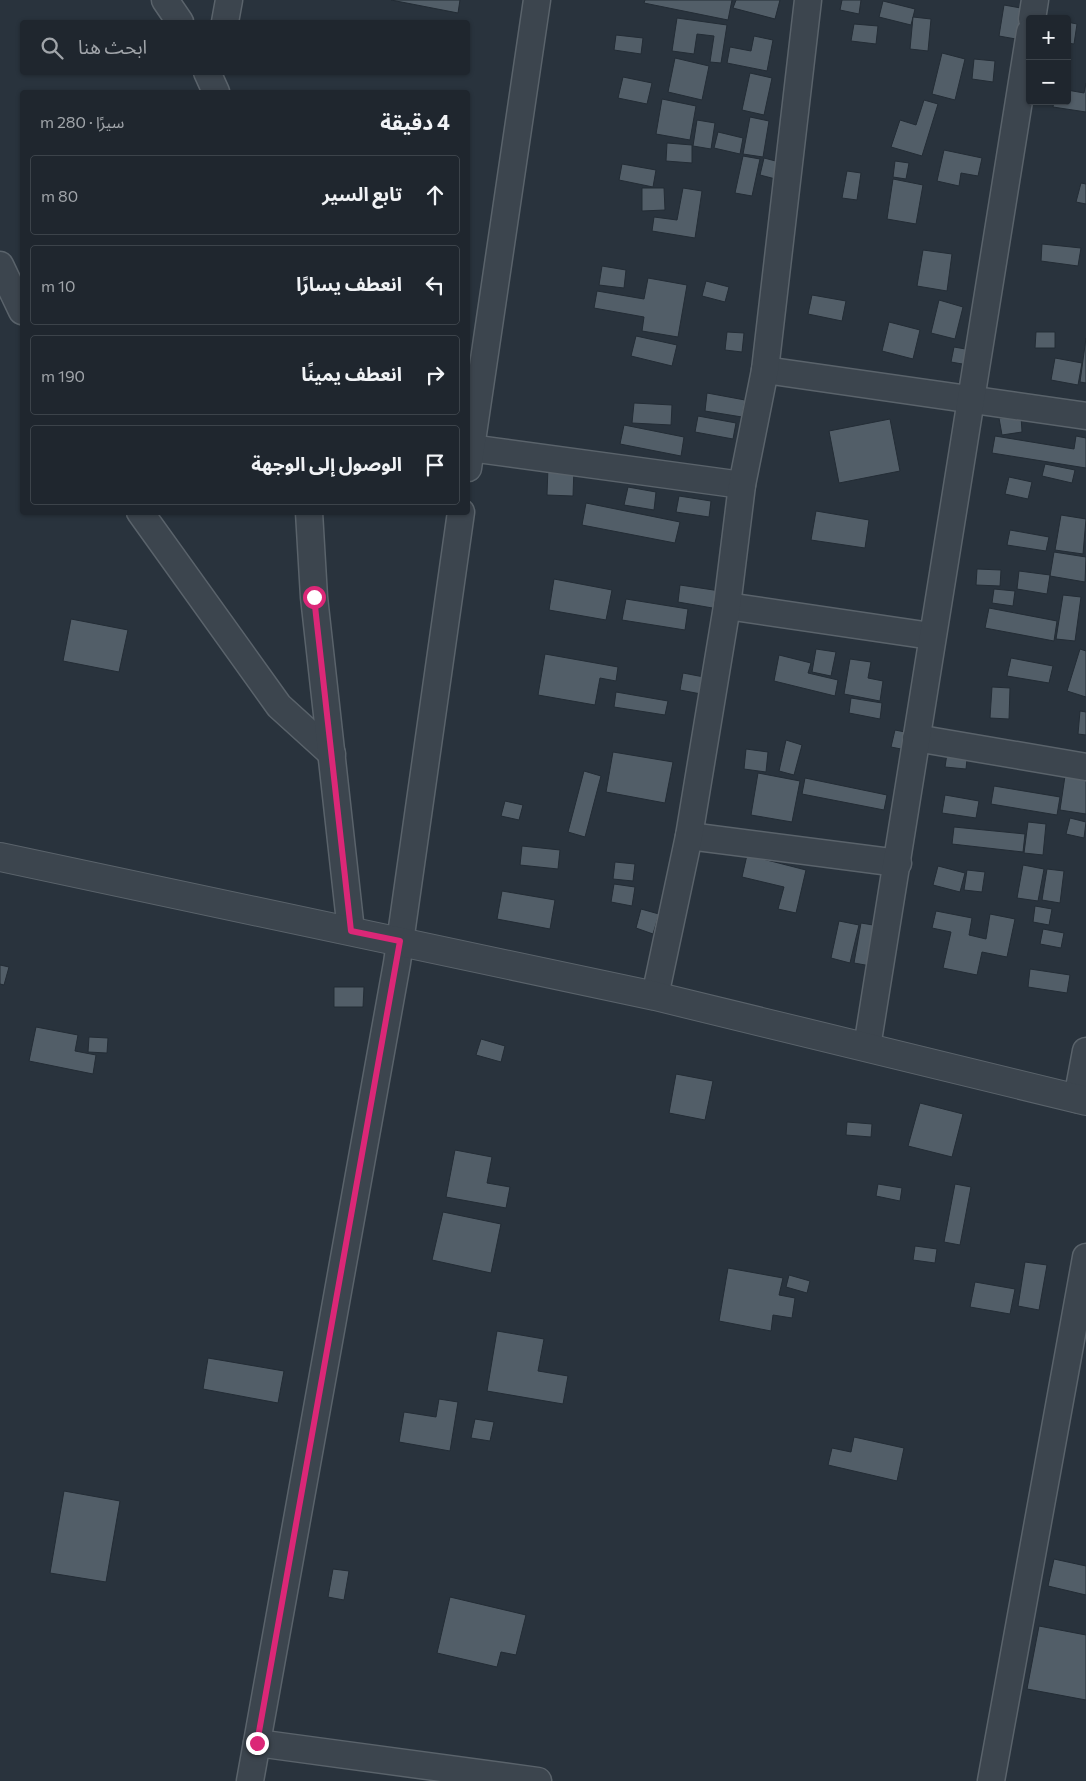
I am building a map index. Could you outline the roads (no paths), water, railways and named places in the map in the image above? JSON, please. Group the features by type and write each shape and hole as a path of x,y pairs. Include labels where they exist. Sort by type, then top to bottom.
{"street":[{"path":"165,0 179,20"},
{"path":"225,20 229,0"},
{"path":"470,451 537,0"},
{"path":"655,996 689,836 727,606 742,485 765,370 808,0"},
{"path":"1033,15 1035,0"},
{"path":"867,1047 1026,57"},
{"path":"0,265 20,307"},
{"path":"765,370 1086,416"},
{"path":"470,458 742,485"},
{"path":"142,515 279,706 332,754"},
{"path":"309,515 314,597 351,931"},
{"path":"250,1781 400,941 461,515"},
{"path":"727,606 932,636"},
{"path":"916,738 1086,767"},
{"path":"689,836 898,863"},
{"path":"0,857 655,996 1082,1100 1086,1050"},
{"path":"991,1781 1086,1257"},
{"path":"257,1743 538,1781"}]}
